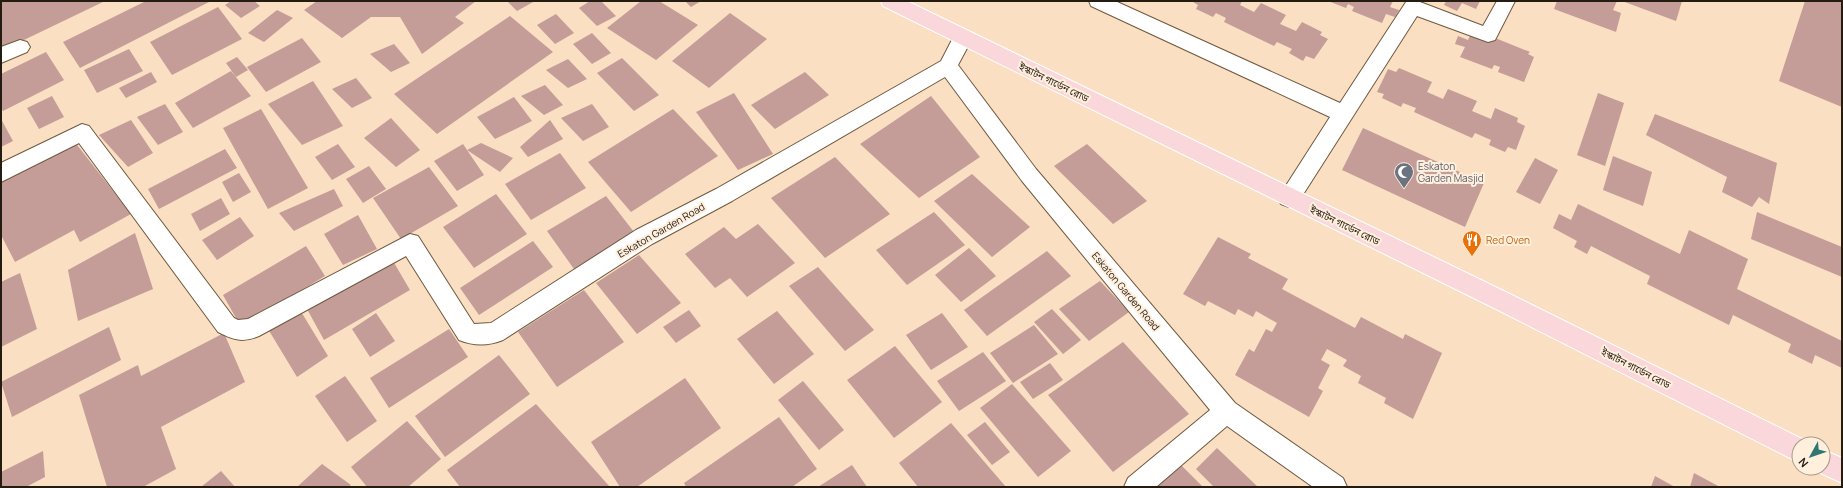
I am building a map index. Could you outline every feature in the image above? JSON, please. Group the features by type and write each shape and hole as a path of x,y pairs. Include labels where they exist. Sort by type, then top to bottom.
{"main road":[{"name":"ইস্কাটন গার্ডেন রোড","path":"890,1 1289,198 1506,303 1791,446"},
{"path":"1831,466 1842,471"}],"street":[{"path":"1098,1 1343,114"},
{"path":"1289,198 1413,7 1488,35 1506,1"},
{"path":"948,66 963,37"},
{"path":"1,56 20,47"},
{"name":"Eskaton Garden Road","path":"1,173 82,132 226,324 237,330 251,329 410,243 467,333 478,335 495,333 644,237 724,195 948,66 1029,175 1226,411 1334,487"},
{"path":"1137,487 1226,411"}],"building":[{"path":"1,1 105,1 1,51"},
{"path":"146,1 211,1 80,68 63,42"},
{"path":"231,1 254,1 260,6 241,18 225,5"},
{"path":"317,1 476,1 455,17 464,23 422,54 400,17 371,17 342,38 304,10"},
{"path":"507,1 535,1 517,11"},
{"path":"590,1 601,1 616,16 597,26 579,8"},
{"path":"641,1 659,1 698,25 656,60 607,28"},
{"path":"685,1 701,1 691,7"},
{"path":"1242,1 1240,5 1254,12 1261,3 1286,15 1280,24 1296,31 1302,22 1322,32 1320,35 1328,39 1314,59 1306,56 1303,61 1289,53 1292,49 1277,42 1274,46 1224,22 1226,18 1216,13 1213,17 1196,9 1198,5 1193,2"},
{"path":"1328,1 1393,1 1390,7 1399,10 1395,17 1386,14 1382,23 1352,11 1354,7 1348,4 1346,8"},
{"path":"1446,1 1480,1 1476,9 1462,3 1457,11 1444,5"},
{"path":"1557,1 1617,1 1613,10 1621,13 1616,32 1554,9"},
{"path":"1622,1 1682,1 1676,21"},
{"path":"1805,1 1842,1 1842,107 1779,81"},
{"path":"218,7 242,39 172,75 150,42"},
{"path":"277,10 293,18 264,42 248,33"},
{"path":"730,13 767,39 709,88 672,61"},
{"path":"556,14 574,33 555,44 537,25"},
{"path":"510,16 553,52 437,134 394,94"},
{"path":"1473,29 1530,52 1528,54 1534,57 1524,82 1498,72 1500,67 1494,65 1492,69 1460,57 1465,47 1455,44 1458,36 1468,40"},
{"path":"592,33 611,53 592,64 573,44"},
{"path":"302,38 321,62 266,92 247,67"},
{"path":"394,44 410,63 391,72 370,54"},
{"path":"129,49 143,71 97,93 84,70"},
{"path":"46,52 64,80 3,111 1,108 1,74"},
{"path":"237,57 248,70 236,77 226,63"},
{"path":"622,58 659,95 634,111 597,73"},
{"path":"568,59 587,79 568,88 546,70"},
{"path":"1399,68 1432,82 1427,92 1443,99 1448,89 1477,101 1472,111 1491,119 1495,108 1518,118 1517,122 1525,126 1516,150 1508,147 1505,152 1489,145 1491,140 1475,133 1472,138 1414,112 1416,108 1403,103 1401,107 1382,98 1384,94 1377,92 1388,69 1396,72"},
{"path":"231,71 251,96 193,128 175,103"},
{"path":"151,72 157,82 126,98 119,88"},
{"path":"805,72 829,95 775,129 751,105"},
{"path":"356,78 372,98 352,108 332,89"},
{"path":"313,81 343,126 302,145 268,104"},
{"path":"545,85 563,105 544,115 521,96"},
{"path":"734,93 773,154 738,170 696,112"},
{"path":"1598,93 1624,103 1605,166 1577,155"},
{"path":"52,96 64,117 39,129 27,108"},
{"path":"931,96 980,157 919,198 860,144"},
{"path":"514,97 532,121 495,139 477,117"},
{"path":"165,104 183,132 158,145 137,117"},
{"path":"592,104 609,127 583,141 561,118"},
{"path":"261,109 308,188 268,209 223,128"},
{"path":"673,109 718,156 631,212 588,162"},
{"path":"1655,114 1777,163 1769,204 1759,197 1752,207 1722,192 1727,177 1646,135"},
{"path":"391,118 420,150 396,167 364,138"},
{"path":"1,119 13,141 1,147"},
{"path":"131,120 153,153 128,167 99,135"},
{"path":"550,120 563,139 528,157 520,147"},
{"path":"1363,128 1484,183 1465,227 1342,170"},
{"path":"74,141 131,214 80,242 74,230 15,262 1,235 1,177"},
{"path":"481,143 513,158 500,172 467,150"},
{"path":"338,144 355,167 332,180 315,157"},
{"path":"463,144 484,175 457,191 434,161"},
{"path":"1087,144 1147,201 1113,224 1054,166"},
{"path":"225,149 237,168 159,209 148,189"},
{"path":"560,153 586,188 531,220 505,184"},
{"path":"1613,156 1652,172 1643,206 1603,190"},
{"path":"835,157 890,214 825,258 771,198"},
{"path":"1535,158 1558,170 1540,204 1516,192"},
{"path":"369,166 386,189 363,203 346,179"},
{"path":"429,167 458,206 401,239 373,198"},
{"path":"239,173 251,192 233,202 222,182"},
{"path":"972,174 1030,227 992,257 934,201"},
{"path":"334,189 343,206 294,231 279,213"},
{"path":"496,194 527,234 474,268 443,227"},
{"path":"606,196 634,232 574,269 547,231"},
{"path":"221,198 230,214 200,231 191,214"},
{"path":"1578,204 1680,254 1689,230 1748,259 1737,289 1842,341 1842,368 1815,355 1812,364 1788,352 1791,344 1733,315 1729,325 1647,284 1650,276 1591,246 1587,254 1574,247 1577,241 1553,228 1559,214 1571,220"},
{"path":"934,212 965,245 907,285 876,250"},
{"path":"1757,212 1842,247 1842,277 1751,239"},
{"path":"358,215 377,249 343,265 324,234"},
{"path":"240,217 254,236 217,260 202,240"},
{"path":"758,224 795,263 747,297 730,278 715,288 685,254 724,227 736,239"},
{"path":"135,233 153,289 78,321 68,270"},
{"path":"1218,237 1251,254 1248,258 1288,279 1282,289 1355,328 1361,317 1403,339 1405,334 1442,353 1413,419 1384,403 1386,398 1358,383 1361,376 1343,366 1347,360 1327,349 1321,360 1330,365 1318,388 1323,391 1309,417 1235,375 1249,349 1254,352 1266,329 1272,332 1277,323 1256,311 1253,317 1238,309 1235,315 1208,301 1205,306 1183,294"},
{"path":"533,241 553,267 479,315 460,288"},
{"path":"306,246 325,276 241,327 223,295"},
{"path":"969,248 996,276 961,302 935,275"},
{"path":"1047,251 1071,276 987,336 964,310"},
{"path":"639,255 681,303 637,334 596,283"},
{"path":"393,261 410,290 324,340 307,309"},
{"path":"818,267 874,330 845,351 789,286"},
{"path":"20,273 37,329 1,347 1,282"},
{"path":"1100,281 1129,312 1089,341 1059,309"},
{"path":"584,290 624,342 557,387 518,332"},
{"path":"1052,309 1081,340 1063,354 1034,322"},
{"path":"300,310 328,356 297,377 268,329"},
{"path":"689,310 701,326 676,343 663,327"},
{"path":"777,311 814,354 774,384 737,339"},
{"path":"376,313 395,341 370,357 352,329"},
{"path":"942,313 968,347 931,370 906,335"},
{"path":"1034,325 1058,354 1013,383 990,353"},
{"path":"109,327 121,360 12,417 1,382"},
{"path":"449,329 468,357 389,408 370,378"},
{"path":"224,333 245,382 161,427 176,469 143,487 107,487 79,395 138,365 141,376"},
{"path":"1123,342 1189,414 1113,472 1048,395"},
{"path":"895,346 942,402 894,438 847,380"},
{"path":"983,352 1006,381 959,411 937,381"},
{"path":"499,355 530,394 445,457 415,416"},
{"path":"1050,363 1063,380 1033,399 1020,382"},
{"path":"345,376 377,421 347,442 315,396"},
{"path":"685,378 721,428 637,487 620,487 591,442"},
{"path":"803,381 844,430 819,450 778,400"},
{"path":"1012,384 1071,451 1038,477 980,408"},
{"path":"536,404 610,487 460,487 447,470"},
{"path":"779,417 817,469 792,487 686,487 684,483"},
{"path":"407,421 441,459 408,487 367,487 351,467"},
{"path":"985,422 1010,452 992,465 967,435"},
{"path":"951,423 1006,487 918,487 899,463"},
{"path":"1217,448 1258,487 1214,487 1196,469"},
{"path":"43,451 45,477 26,487 1,487 1,472"},
{"path":"1179,463 1203,487 1153,487"},
{"path":"322,464 351,485 348,487 297,487"},
{"path":"852,465 867,487 818,487"},
{"path":"221,471 235,487 201,487"},
{"path":"1694,473 1720,487 1690,487"},
{"path":"1655,476 1675,487 1651,487"}],"place":[{"name":"Eskaton Garden Masjid","path":"1404,189"},
{"name":"Red Oven","path":"1472,257"}]}
